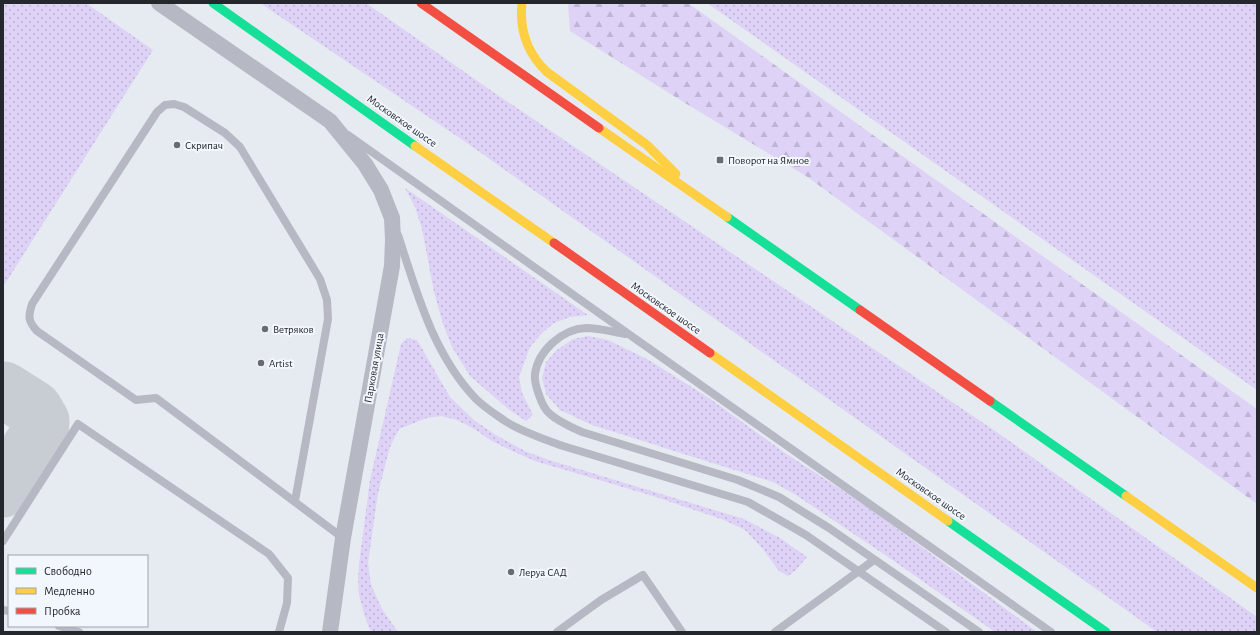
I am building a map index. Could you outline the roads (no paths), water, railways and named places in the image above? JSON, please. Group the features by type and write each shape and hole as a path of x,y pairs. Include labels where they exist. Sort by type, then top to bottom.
{"main road":[{"name":"Московское шоссе","path":"213,3 1106,632"},
{"path":"421,3 1257,588"},
{"path":"522,3 521,20 523,33 533,57 547,72 647,145 696,195"}],"street":[{"name":"Парковая улица","path":"159,3 330,121 366,164 381,190 392,218 392,266 343,538 330,632"}],"lane":[{"path":"295,501 328,319 325,293 320,279 240,147 225,133 184,107 174,104 165,106 158,112 32,304 29,314 31,323 37,331 136,400 156,398 343,538"},
{"path":"330,121 630,336 1051,632"},
{"path":"392,218 421,305 439,348 456,377 477,400 506,422 535,436 563,446 748,502 806,535 946,632"},
{"path":"630,336 608,330 585,328 559,337 543,354 537,366 535,375 536,387 541,400 549,413 565,424 582,432 738,480 779,497 829,528 979,632"},
{"path":"3,541 78,424 269,554 288,578 287,603 279,632"},
{"path":"775,632 874,560"},
{"path":"557,632 601,600 643,575 682,632"},
{"path":"62,627 79,632"}],"place":[{"name":"Скрипач","path":"177,145"},
{"name":"Поворот на Ямное","path":"720,160"},
{"name":"Ветряков","path":"265,329"},
{"name":"Artist","path":"261,363"},
{"name":"Леруа САД","path":"511,572"}]}
